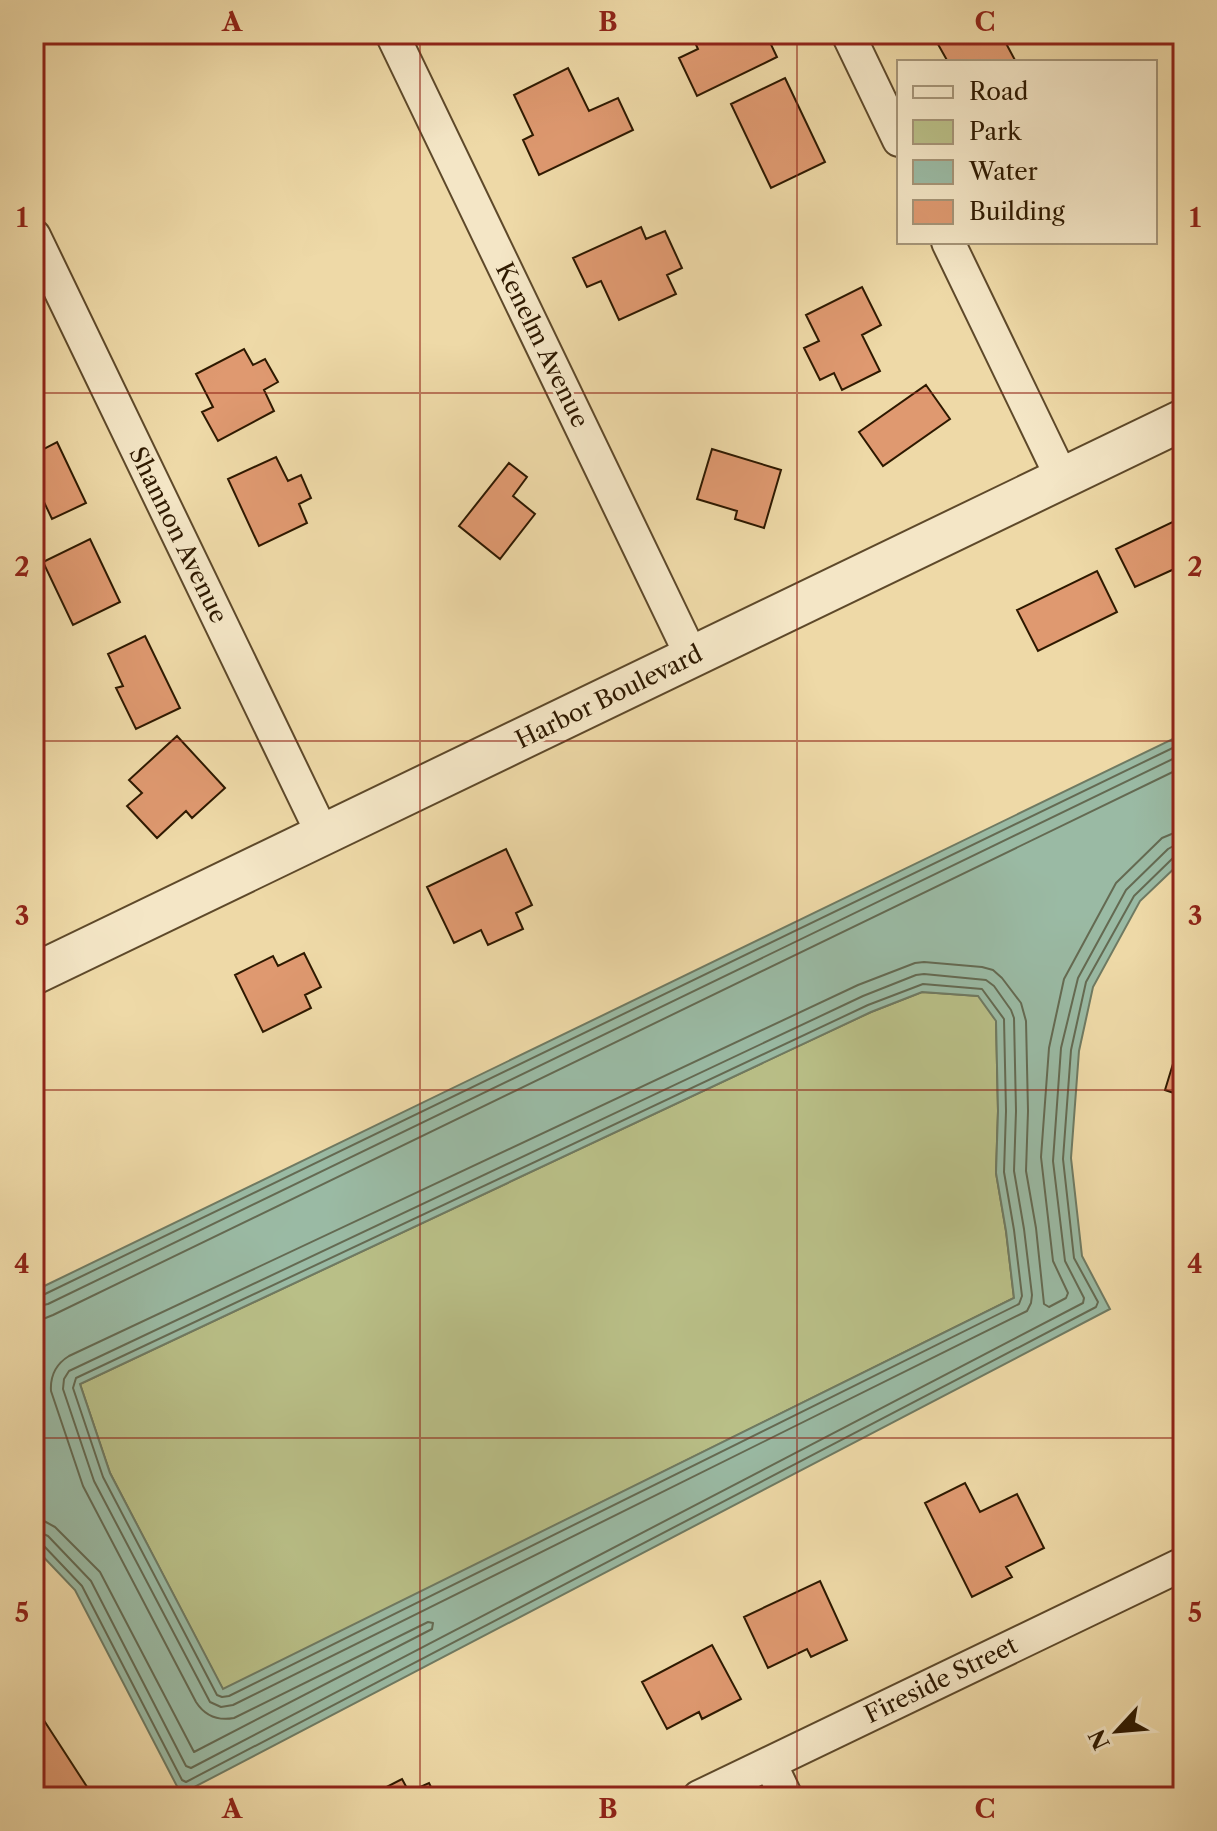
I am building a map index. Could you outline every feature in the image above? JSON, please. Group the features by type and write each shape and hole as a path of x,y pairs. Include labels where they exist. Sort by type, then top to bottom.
{"street":[{"name":"Kenelm Avenue","path":"392,34 692,657"},
{"path":"848,34 897,136"},
{"name":"Shannon Avenue","path":"34,236 323,835"},
{"path":"949,244 1062,478"},
{"name":"Harbor Boulevard","path":"34,974 1183,420"},
{"name":"Fireside Street","path":"699,1797 1183,1564"},
{"path":"770,1763 786,1797"}],"green space":[{"path":"922,992 979,996 996,1020 996,1173 1014,1298 223,1690 110,1473 80,1384 871,1012"}],"water":[{"path":"1183,734 1183,860 1140,901 1093,987 1079,1051 1071,1158 1082,1256 1110,1309 181,1794 75,1590 34,1547 34,1291","holes":["922,992 978,996 996,1021 996,1173 1014,1298 223,1689 110,1473 80,1384 871,1012"]}],"building":[{"path":"34,34 58,34 34,45"},
{"path":"691,34 766,34 777,57 697,96 679,58 698,49"},
{"path":"944,34 1001,34 1015,60 947,60 935,39"},
{"path":"568,68 589,111 618,98 633,130 539,175 523,140 533,135 514,95"},
{"path":"785,78 825,162 771,188 731,104"},
{"path":"641,227 646,239 665,231 682,268 667,275 676,294 619,320 601,281 587,287 573,258"},
{"path":"862,287 881,325 862,335 880,371 842,390 834,373 820,380 804,348 819,341 806,315"},
{"path":"244,349 253,365 265,359 278,382 264,390 274,411 218,441 202,412 213,407 196,374"},
{"path":"926,385 950,419 883,466 859,432"},
{"path":"57,442 86,503 52,519 44,502 34,507 34,454"},
{"path":"712,449 781,470 764,528 735,519 737,511 697,499"},
{"path":"276,457 288,481 301,475 311,498 299,504 307,523 259,546 228,479"},
{"path":"509,463 527,477 513,496 535,514 500,559 459,526"},
{"path":"1183,517 1183,565 1135,587 1116,549"},
{"path":"90,539 120,602 73,625 43,562"},
{"path":"1097,571 1117,612 1038,651 1017,610"},
{"path":"145,636 180,708 136,729 116,688 123,686 108,654"},
{"path":"177,736 225,788 192,818 186,811 157,838 127,806 142,793 129,780"},
{"path":"506,849 532,905 516,913 523,929 488,945 481,930 454,943 427,887"},
{"path":"304,953 321,987 305,995 311,1008 263,1032 235,975 273,956 278,966"},
{"path":"1183,1031 1183,1096 1165,1090"},
{"path":"965,1483 980,1512 1017,1494 1044,1548 1006,1567 1012,1577 972,1597 925,1503"},
{"path":"820,1581 847,1640 811,1657 807,1649 768,1668 744,1617"},
{"path":"712,1645 741,1699 702,1719 699,1712 667,1729 642,1682"},
{"path":"45,1722 91,1793 85,1797 34,1797 34,1729"},
{"path":"402,1779 409,1792 429,1783 436,1797 372,1797"}]}
